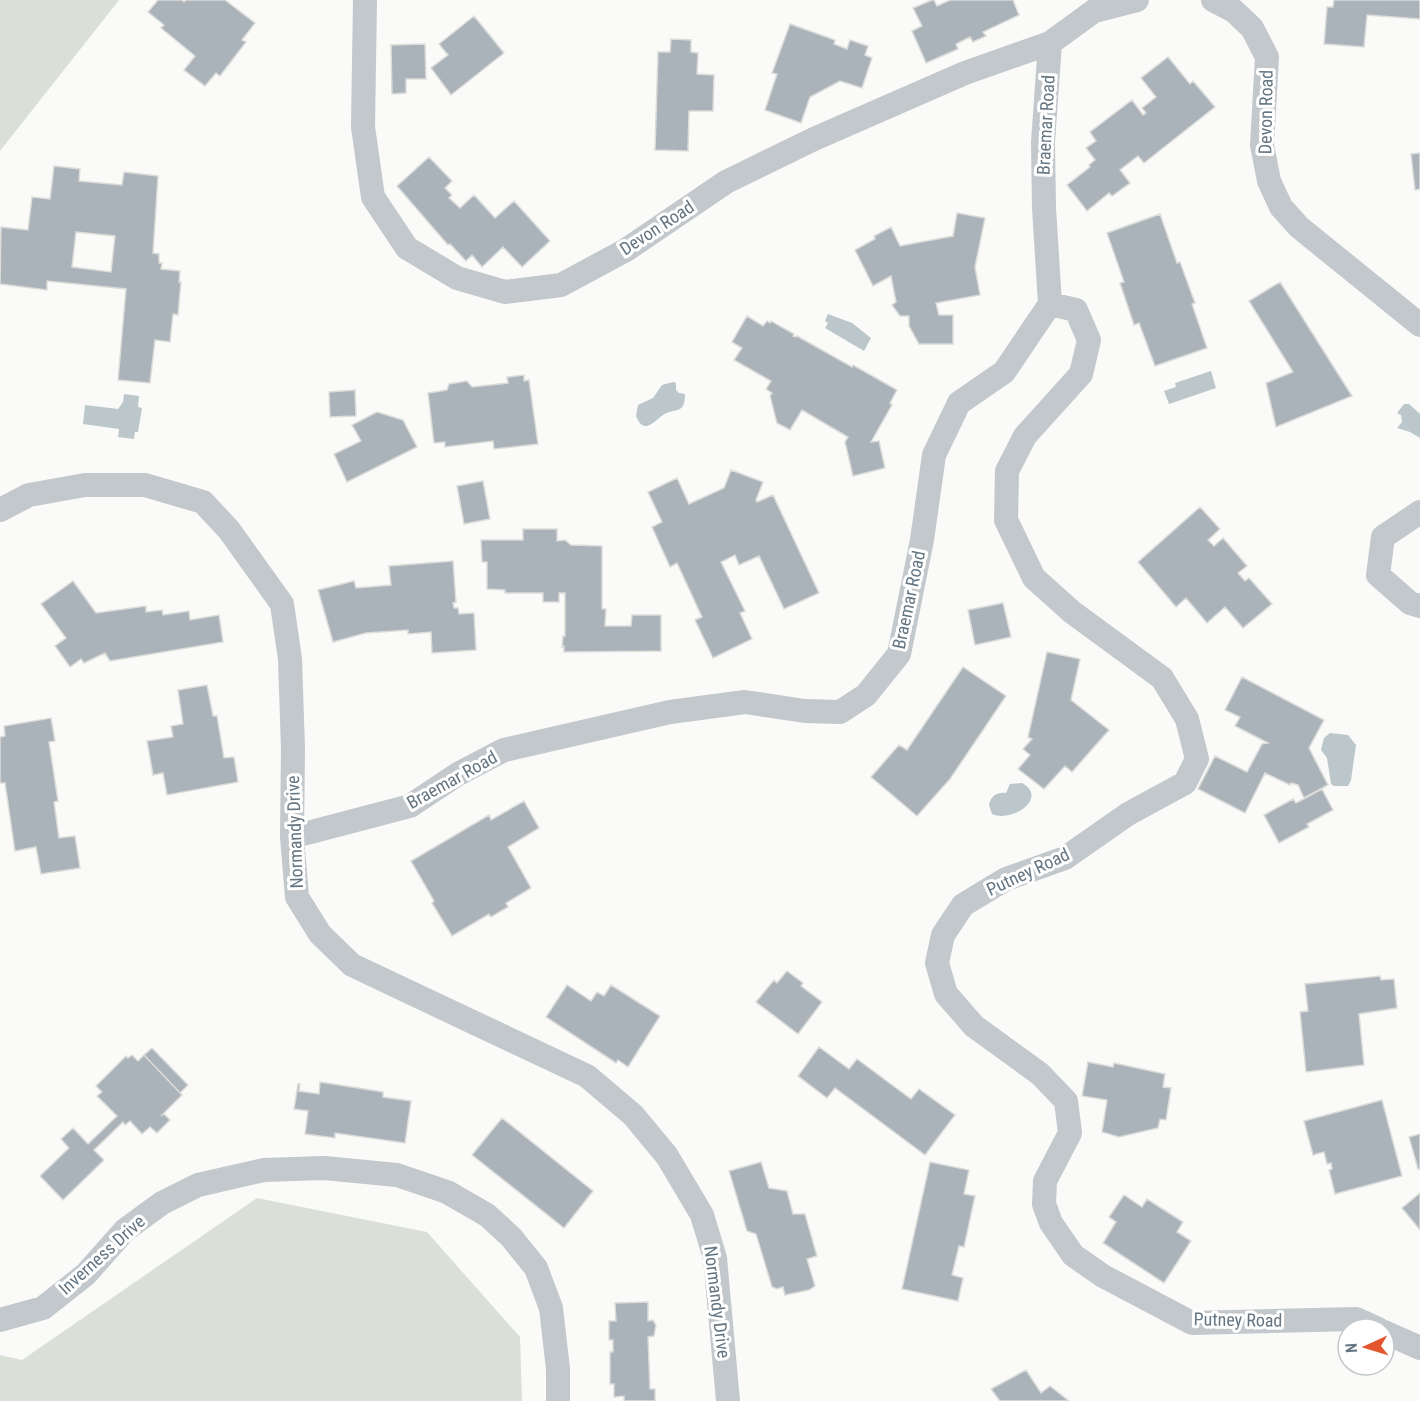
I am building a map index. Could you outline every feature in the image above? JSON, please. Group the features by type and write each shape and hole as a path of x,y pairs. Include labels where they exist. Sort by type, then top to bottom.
{"street":[{"name":"Devon Road","path":"364,0 363,127 373,197 407,248 457,278 506,292 561,285 626,250 726,182 804,144 965,73 1050,43 1094,11 1137,0"},
{"name":"Devon Road","path":"1213,0 1234,11 1252,28 1267,57 1262,145 1269,181 1281,207 1299,227 1420,326"},
{"name":"Braemar Road","path":"292,837 410,806 458,774 504,750 670,712 745,702 805,711 840,712 866,695 899,654 922,540 934,455 959,403 1004,372 1050,304 1044,208 1043,142 1050,43"},
{"name":"Putney Road","path":"1050,304 1076,310 1089,340 1081,374 1025,436 1007,471 1006,520 1034,578 1072,612 1162,678 1187,719 1197,759 1185,783 1128,814 1065,858 1006,879 963,905 943,935 937,963 946,994 974,1026 1040,1074 1066,1101 1070,1133 1045,1182 1044,1204 1051,1223 1073,1255 1103,1276 1192,1323 1336,1319"},
{"name":"Normandy Drive","path":"0,510 29,495 85,485 146,485 203,502 229,530 282,604 290,659 292,837 297,897 320,934 352,965 587,1076 633,1115 667,1156 702,1215 715,1258 728,1401"},
{"path":"1420,512 1383,537 1378,575 1410,603 1420,606"},
{"name":"Inverness Drive","path":"0,1320 43,1308 86,1274 125,1230 162,1203 198,1185 264,1170 324,1168 397,1175 447,1191 487,1215 511,1237 536,1268 552,1308 558,1369 558,1401"},
{"path":"1396,1337 1420,1348"}],"shaded area":[{"path":"0,0 119,0 0,151"},
{"path":"828,314 852,323 871,338 864,351 825,328 828,323 825,321"},
{"path":"1211,371 1216,388 1169,404 1164,391 1176,387 1175,383"},
{"path":"676,383 676,390 679,393 685,394 685,401 681,408 663,415 649,425 642,425 636,416 638,405 653,398 662,385"},
{"path":"124,394 139,396 138,407 142,408 138,432 135,432 134,439 118,437 119,429 83,424 85,405 118,409 123,402"},
{"path":"1404,404 1409,404 1420,414 1420,438 1397,428 1402,422 1401,415 1397,413"},
{"path":"1330,733 1348,735 1356,745 1348,786 1331,784 1327,758 1321,750 1324,738"},
{"path":"1022,783 1032,795 1025,808 1009,815 992,814 989,805 993,797 1006,793 1010,784"},
{"path":"257,1198 427,1232 520,1337 522,1401 0,1401 0,1355 22,1360"}],"building":[{"path":"158,0 182,0 184,2 186,0 225,0 255,23 242,40 246,42 220,76 216,73 205,86 184,70 195,56 161,28 164,25 148,12"},
{"path":"932,0 937,6 950,0 1013,0 1019,15 983,32 986,36 973,42 970,37 956,44 958,49 926,63 912,31 922,26 913,8"},
{"path":"1334,0 1420,0 1420,19 1367,15 1364,47 1324,44 1327,7 1333,7"},
{"path":"474,16 504,53 451,95 431,68 448,55 439,44"},
{"path":"790,24 835,40 834,44 847,49 850,40 868,46 865,55 872,58 862,88 840,81 810,97 801,123 765,110 777,74 772,73"},
{"path":"671,39 691,40 691,52 698,53 697,74 714,75 713,111 689,111 688,151 655,150 658,52 670,52"},
{"path":"425,44 426,79 406,79 406,93 392,94 391,45"},
{"path":"1168,57 1190,84 1193,81 1215,107 1144,163 1138,156 1120,170 1130,183 1112,196 1109,193 1087,211 1067,185 1090,167 1089,165 1095,160 1086,148 1096,141 1090,132 1132,100 1143,115 1146,113 1142,108 1156,97 1141,78"},
{"path":"1420,153 1420,189 1415,190 1411,154"},
{"path":"429,157 452,181 445,188 452,195 449,198 460,208 474,195 495,218 514,201 550,241 522,267 503,247 482,267 472,255 466,261 450,244 448,245 397,186"},
{"path":"54,166 80,169 79,181 122,185 124,172 158,176 153,253 159,254 161,269 180,271 179,282 181,282 178,315 173,314 170,342 155,340 150,383 118,380 126,289 47,281 47,290 0,284 1,227 28,230 32,197 50,199","holes":["76,232 115,236 111,272 72,267"]},
{"path":"957,213 985,218 975,267 980,295 936,303 939,315 953,315 953,344 919,344 909,326 909,316 900,316 892,305 896,302 891,276 873,286 855,250 891,227 900,246 953,236"},
{"path":"1160,214 1177,263 1180,262 1195,303 1192,304 1207,348 1155,366 1139,323 1134,325 1120,283 1124,282 1107,233"},
{"path":"1280,282 1352,396 1276,427 1266,383 1293,372 1249,301"},
{"path":"747,316 763,326 767,321 770,323 771,321 794,334 793,336 797,336 852,367 853,365 897,390 890,403 892,405 871,442 879,441 885,468 853,476 845,442 848,437 802,410 790,430 777,423 770,396 772,393 766,389 771,381 734,360 742,348 732,342"},
{"path":"524,375 524,381 529,380 538,444 494,449 493,441 445,447 445,442 434,443 428,393 447,390 449,384 467,381 472,387 508,383 507,377"},
{"path":"355,390 356,416 330,417 329,392"},
{"path":"377,412 403,420 417,447 347,482 334,454 361,441 352,425"},
{"path":"731,470 763,482 757,502 773,495 819,593 784,609 759,556 739,565 735,555 721,562 745,611 740,613 752,639 713,658 695,620 702,617 677,563 670,567 652,527 662,522 648,492 677,478 689,504 724,488"},
{"path":"483,481 490,519 464,524 457,486"},
{"path":"1200,507 1220,529 1208,540 1214,546 1223,538 1247,566 1238,573 1245,581 1249,578 1272,604 1243,628 1225,607 1207,623 1186,598 1176,607 1138,562"},
{"path":"523,529 557,529 557,541 565,540 571,545 602,546 602,609 606,609 605,626 631,626 632,615 661,615 661,651 564,652 564,646 562,647 563,636 565,636 565,593 559,593 559,602 543,602 543,593 505,593 505,590 487,589 487,562 482,562 481,540 523,540"},
{"path":"453,561 456,602 453,603 454,608 458,608 459,614 474,613 476,650 432,653 431,632 408,634 408,630 366,633 333,642 318,590 354,581 356,588 391,585 389,566"},
{"path":"73,581 96,613 146,606 146,612 162,610 163,615 189,611 190,620 219,615 223,642 110,661 105,653 84,663 81,659 70,667 55,646 66,638 41,604"},
{"path":"1003,603 1011,637 975,645 968,610"},
{"path":"1047,652 1080,659 1071,700 1109,730 1072,772 1065,766 1044,789 1018,769 1030,755 1023,749 1032,739 1028,737"},
{"path":"963,667 1006,696 950,779 917,816 871,777 899,745 907,750"},
{"path":"1242,677 1324,720 1309,748 1328,785 1304,798 1298,785 1291,783 1290,785 1265,773 1245,813 1198,789 1215,756 1247,772 1262,744 1268,743 1235,726 1240,717 1225,710"},
{"path":"207,685 213,716 217,716 224,758 234,757 238,782 167,795 163,773 153,775 147,741 173,737 171,726 183,724 178,690"},
{"path":"51,718 55,741 49,742 58,801 54,802 59,838 75,836 80,868 41,874 36,847 15,851 5,783 0,783 0,737 5,736 4,726"},
{"path":"1322,789 1333,810 1307,824 1309,827 1279,843 1264,815 1293,799 1296,803"},
{"path":"524,801 539,828 508,847 531,888 506,903 508,907 491,917 489,914 452,936 411,861 489,815 491,820"},
{"path":"787,971 803,983 801,986 822,1002 798,1034 756,1002 774,980 777,983"},
{"path":"1380,976 1381,980 1394,979 1397,1008 1359,1014 1364,1065 1306,1072 1300,1012 1308,1011 1305,984"},
{"path":"567,985 591,1001 597,992 604,996 611,985 660,1016 628,1067 618,1060 616,1063 546,1017"},
{"path":"819,1047 849,1069 857,1059 911,1099 919,1089 955,1115 925,1155 835,1088 827,1098 798,1076"},
{"path":"152,1048 188,1085 180,1093 144,1055"},
{"path":"132,1055 138,1061 144,1055 182,1095 161,1116 164,1114 170,1120 157,1133 150,1127 142,1134 130,1121 125,1125 123,1122 94,1150 104,1160 63,1200 40,1176 69,1148 61,1139 73,1128 88,1144 117,1116 97,1096 102,1092 96,1086 126,1056 128,1058"},
{"path":"1088,1062 1113,1067 1114,1063 1165,1074 1163,1087 1171,1088 1166,1120 1160,1119 1158,1128 1119,1137 1102,1132 1107,1100 1082,1096"},
{"path":"320,1082 383,1092 383,1097 411,1101 405,1143 335,1133 335,1138 305,1134 308,1111 294,1109 298,1084 300,1084 299,1091 319,1094"},
{"path":"1382,1100 1402,1176 1335,1194 1329,1170 1332,1169 1331,1163 1327,1164 1324,1152 1313,1155 1304,1121"},
{"path":"502,1118 593,1191 564,1228 472,1155"},
{"path":"1420,1134 1420,1169 1418,1169 1409,1137"},
{"path":"761,1162 769,1188 787,1191 793,1214 805,1214 817,1256 807,1259 815,1286 809,1290 785,1295 783,1287 777,1289 772,1287 756,1234 747,1231 729,1171"},
{"path":"930,1162 969,1170 964,1194 975,1196 964,1247 959,1246 952,1275 963,1278 958,1301 902,1289"},
{"path":"1420,1193 1420,1230 1402,1208"},
{"path":"1124,1195 1142,1207 1147,1199 1183,1222 1177,1232 1191,1241 1164,1283 1103,1243 1116,1222 1109,1217"},
{"path":"648,1302 648,1321 653,1320 656,1325 654,1336 648,1337 650,1389 655,1389 655,1401 624,1401 624,1396 614,1397 614,1384 610,1384 610,1352 613,1352 613,1340 609,1340 609,1321 616,1321 615,1303"},
{"path":"1026,1370 1041,1393 1050,1386 1069,1401 1000,1401 991,1389"}]}
